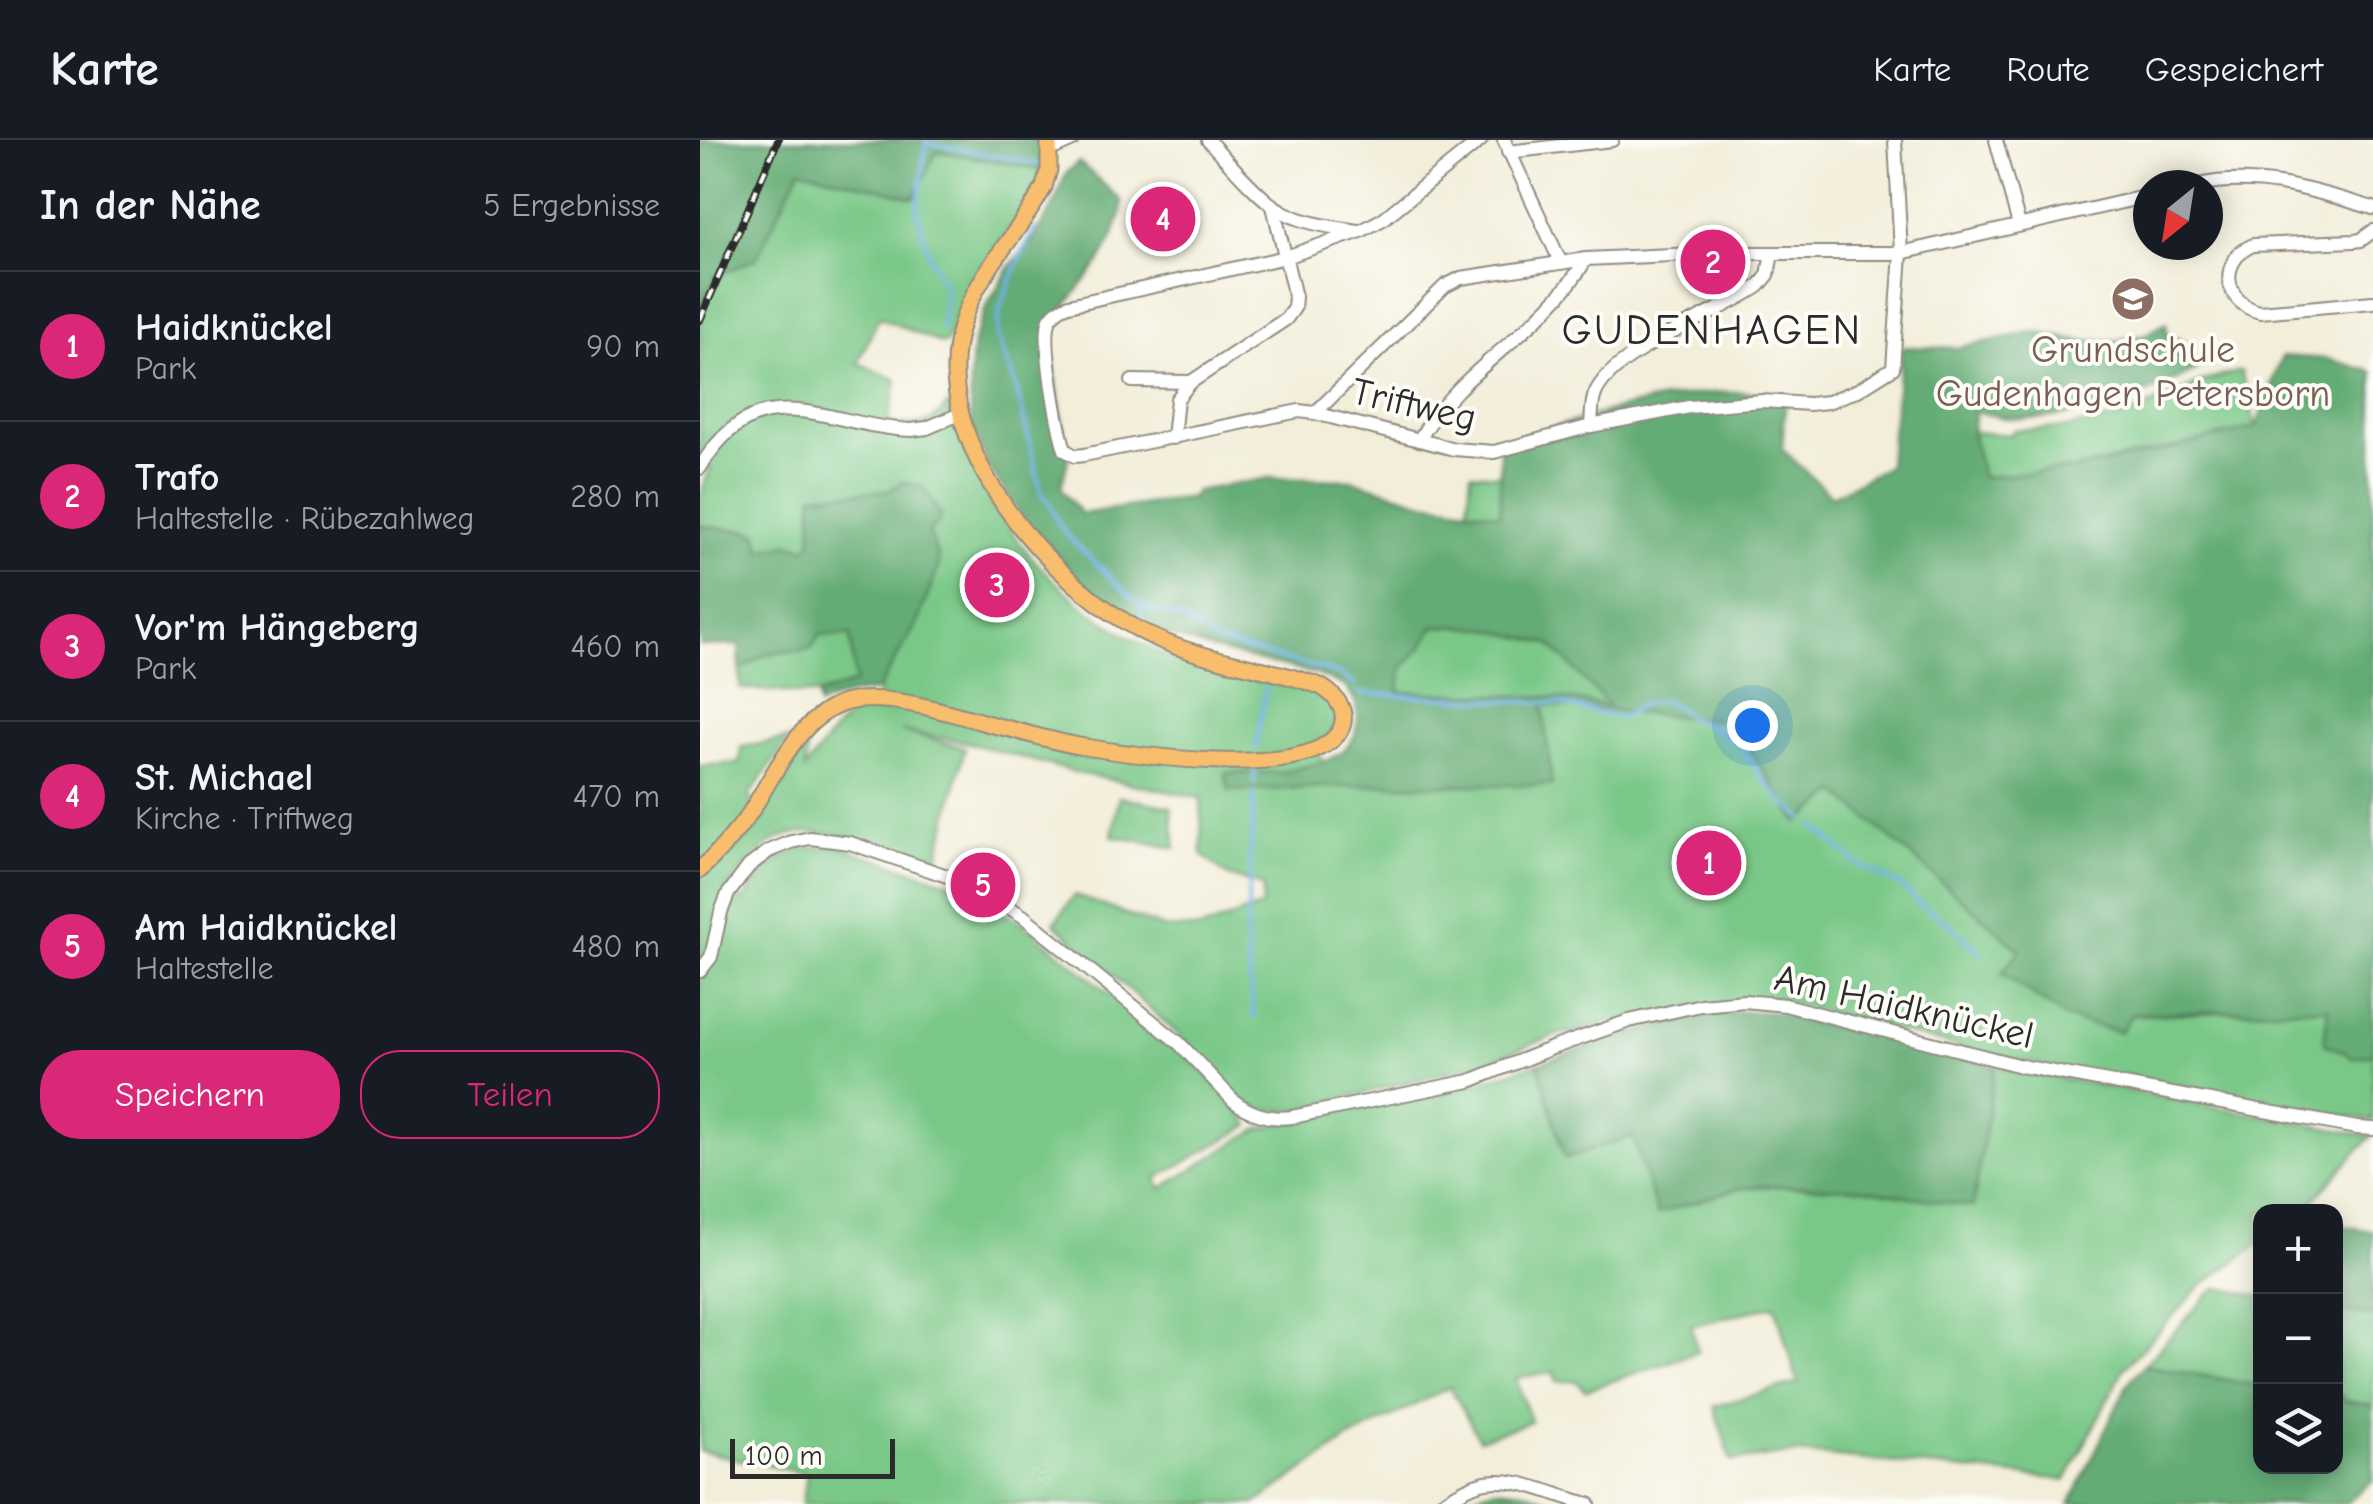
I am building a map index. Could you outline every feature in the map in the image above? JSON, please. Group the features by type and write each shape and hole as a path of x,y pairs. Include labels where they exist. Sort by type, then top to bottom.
{"main road":[{"path":"700,870 734,836 803,733 825,713 846,702 888,700 1077,746 1188,759 1250,762 1289,758 1318,750 1340,731 1342,706 1320,686 1212,658 1156,638 1122,620 1042,554 1008,511 981,464 969,438 957,389 958,340 963,318 982,279 1044,187 1050,145"}],"street":[{"path":"1050,145 1074,140"},
{"path":"1208,140 1273,206 1319,224 1361,231"},
{"path":"1286,257 1384,219 1480,140"},
{"path":"1561,264 1506,146 1612,140"},
{"name":"Triftweg","path":"1286,257 1058,310 1051,318 1046,342 1065,450 1075,456 1084,455 1292,412 1315,413 1454,449 1494,452 1592,426 1712,404 1828,402 1858,390 1893,368 1901,253 1895,140"},
{"path":"1996,140 2018,225"},
{"path":"2223,181 2268,180 2373,208"},
{"path":"1315,413 1453,280 1586,259 1714,253 1901,253 2133,199"},
{"path":"1174,438 1177,398 1191,382 1292,314 1295,298 1273,206"},
{"path":"2373,231 2354,241 2253,245 2236,257 2230,281 2238,302 2260,312 2373,302"},
{"path":"1592,426 1594,396 1606,378 1634,354 1758,286 1768,275 1772,253"},
{"path":"1419,440 1437,412 1561,295 1586,259"},
{"path":"1132,382 1191,382"},
{"path":"700,468 726,434 761,413 807,411 911,430 962,414"},
{"name":"Am Haidknückel","path":"700,972 711,957 728,894 749,866 769,851 791,842 822,839 850,843 941,873 980,890 1023,916 1179,1043 1234,1102 1266,1118 1292,1118 1461,1083 1629,1021 1687,1008 1746,1002 1785,1006 2039,1069 2373,1129"},
{"path":"1439,1504 1468,1488 1494,1481 1536,1488 1589,1504"}],"green space":[{"path":"700,140 1040,140 1042,169 937,151 914,198 800,169 756,259 716,276 700,310"},
{"path":"929,140 996,161 1042,169 1036,188 964,298 946,343 879,317 858,363 897,380 888,423 929,421 948,404 975,468 1012,532 1062,588 1091,612 1123,633 1190,664 1311,691 1331,703 1335,726 1315,744 1323,762 1283,772 1225,773 1375,785 1464,785 1398,692 1402,668 1434,626 1484,628 1546,643 1548,639 1688,717 1862,733 2020,950 2003,972 2066,1018 2329,1008 2324,1044 2346,1052 2351,1058 2373,1054 2373,1121 2121,1075 2120,1082 1955,1046 1777,999 1610,1022 1557,1035 1479,1064 1295,1111 1265,1110 1245,1102 1227,1087 1188,1044 1054,923 1075,895 1163,928 1202,929 1262,906 1263,886 1228,876 1202,855 1201,798 1078,773 966,742 901,731 965,748 936,865 834,834 793,834 761,850 726,890 743,901 764,870 796,849 837,846 961,886 1024,924 1194,1062 1250,1125 1157,1178 1161,1189 1263,1128 1432,1097 1538,1063 1565,1158 1633,1135 1657,1214 1736,1189 1764,1186 1857,1188 1972,1206 1995,1066 2371,1136 2310,1204 2253,1204 2253,1248 2201,1286 2124,1368 2066,1480 1799,1453 1731,1461 1714,1406 1798,1383 1775,1305 1691,1326 1698,1352 1586,1390 1576,1381 1556,1381 1554,1372 1516,1378 1531,1422 1479,1439 1450,1387 1348,1439 1255,1504 802,1504 807,1474 700,1451 700,766 740,763 741,747 789,739 749,796 759,813 808,737 805,769 836,728 859,708 877,706 879,687 918,620 938,558 929,531 811,542 807,548 789,544 761,551 758,534 700,526 703,489 711,469 706,467 709,460 700,457 700,310 716,276 756,258 770,222 800,168"},
{"path":"1079,162 1122,201 1114,235 1099,263 1054,321 1050,342 1068,459 1061,488 1081,514 1192,497 1195,491 1269,478 1352,480 1424,502 1500,514 1500,444 1648,402 1740,392 1786,396 1782,449 1832,496 1888,466 1902,347 1957,348 2032,332 2085,341 2119,340 2144,335 2166,323 2167,334 2188,344 2196,370 2155,390 2091,411 2016,419 1975,412 1972,432 1982,477 2075,469 2256,427 2282,356 2328,359 2373,372 2373,1054 2351,1058 2346,1052 2324,1044 2328,1008 2132,1014 2120,1032 2066,1018 2002,973 2020,950 1837,792 1798,823 1730,721 1543,705 1552,785 1375,785 1229,791 1225,773 1283,772 1323,762 1343,752 1355,736 1358,717 1355,701 1345,686 1316,674 1206,648 1159,632 1121,612 1076,578 1028,525 988,467 971,422 973,342 986,307 1011,265 1035,237 1066,173","holes":["1434,626 1484,628 1550,644 1609,706 1549,697 1399,692 1402,668"]},
{"path":"2241,371 2256,427 2075,469 1981,478 1972,432 2010,435 2014,430 2065,428 2124,417 2204,381"},
{"path":"1471,473 1502,475 1502,515 1468,510"},
{"path":"903,482 922,486 941,515 929,531 938,568 917,624 878,691 848,695 819,706 818,695 855,683 850,635 820,635 810,649 766,654 740,670 739,645 700,646 700,526 748,531 758,535 761,550 789,544 807,548 811,542 813,495 888,491"},
{"path":"820,634 851,635 856,684 818,695 740,688 740,670 766,654 810,649"},
{"path":"1119,797 1171,807 1176,848 1112,836"},
{"path":"1713,1011 1769,1012 1995,1066 1973,1207 1857,1188 1764,1186 1736,1189 1657,1214 1633,1136 1565,1158 1538,1063"},
{"path":"2343,1226 2373,1231 2373,1316 2343,1311"},
{"path":"2218,1288 2253,1295 2253,1385 2144,1365"},
{"path":"2343,1311 2373,1316 2373,1406 2345,1401"},
{"path":"2144,1365 2253,1385 2253,1474 2343,1474 2343,1399 2373,1406 2373,1480 2346,1504 2070,1504 2128,1383"},
{"path":"1495,1488 1524,1491 1559,1504 1451,1504"}],"waterway":[{"path":"927,140 917,212 927,249 945,288 941,328"},
{"path":"927,143 1038,164"},
{"path":"1035,228 1000,308 997,335 1017,390 1042,495 1060,526 1134,600 1151,610 1184,620 1213,641 1340,674 1355,685"},
{"path":"1141,604 1142,619"},
{"path":"1256,749 1266,686"},
{"path":"1359,693 1561,704 1621,718 1644,703 1664,701 1740,746 1767,784 1804,819"},
{"path":"1254,783 1255,769"},
{"path":"1254,793 1246,939 1254,1018"},
{"path":"1813,826 1858,864 1903,887 1982,954"}],"railway":[{"path":"700,320 778,140"}],"place":[{"name":"St. Michael","path":"1163,219"},
{"name":"Trafo","path":"1713,262"},
{"name":"Grundschule Gudenhagen Petersborn","path":"2133,299"},
{"name":"Vor'm Hängeberg","path":"997,585"},
{"name":"Haidknückel","path":"1709,863"},
{"name":"Am Haidknückel","path":"983,885"}],"district":[{"name":"GUDENHAGEN","path":"1712,330"}]}
